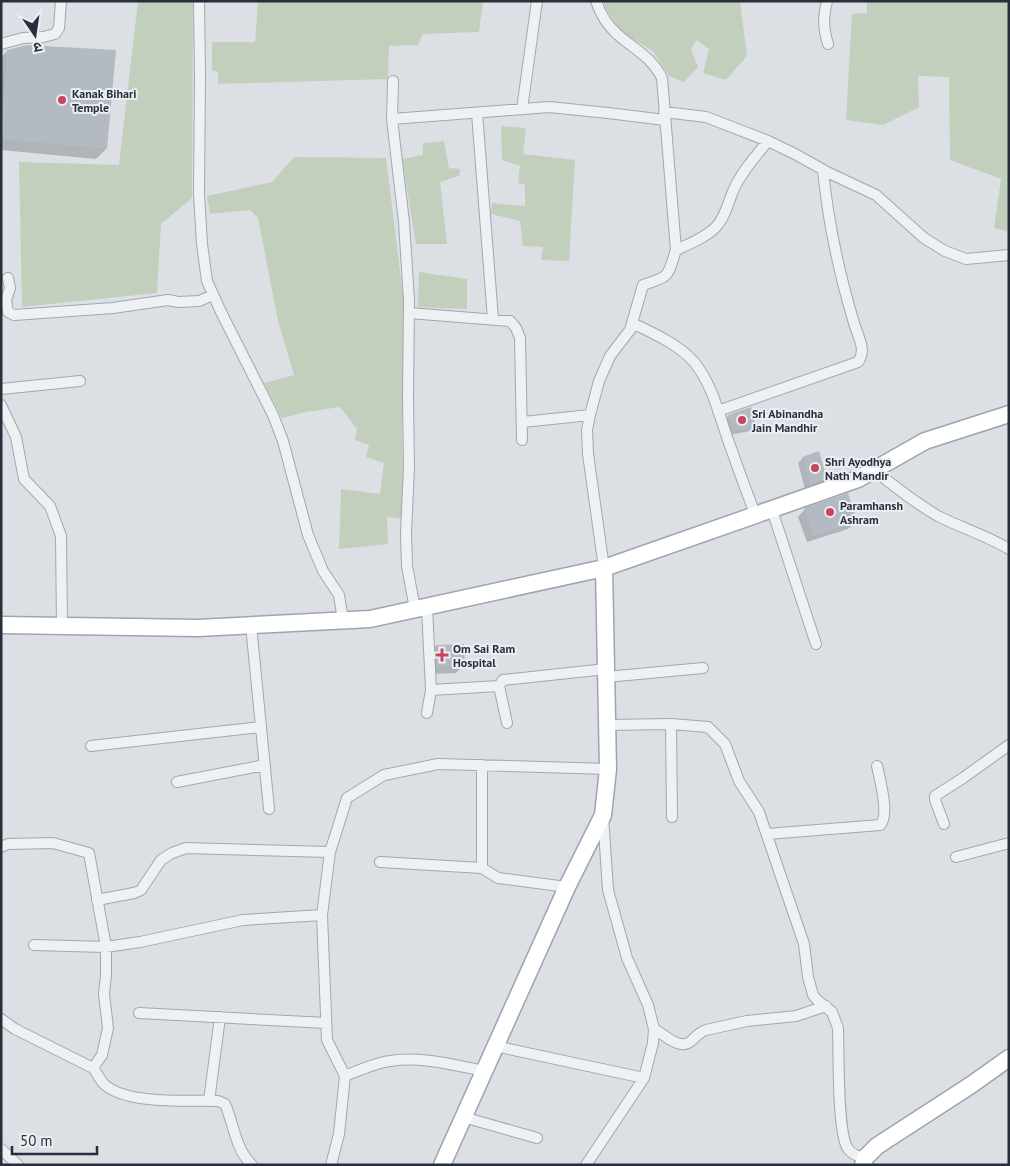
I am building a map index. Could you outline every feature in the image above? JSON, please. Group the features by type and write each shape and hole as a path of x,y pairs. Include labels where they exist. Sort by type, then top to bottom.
{"main road":[{"path":"1,625 198,628 370,619 604,568 858,479 925,441 1009,414"},
{"path":"442,1165 567,886 603,816 608,769 604,568"},
{"path":"864,1161 884,1141 1009,1058"}],"street":[{"path":"1,44 23,38 43,37 54,34 59,28 61,1"},
{"path":"199,1 199,193 202,244 207,280 273,415 283,441 308,535 323,570 339,595 343,620"},
{"path":"522,109 537,1"},
{"path":"596,1 600,12 616,33 648,57 662,78 676,250 670,271 664,279 643,285 630,330 610,356 599,381 590,415 587,430 588,454 604,568"},
{"path":"827,1 823,16 823,30 828,44"},
{"path":"393,81 392,119 404,222 408,313 409,468 406,533 407,566 420,608 430,690 427,713"},
{"path":"392,119 549,107 665,116 706,117 768,141 876,195 924,238 945,252 966,259 1009,255"},
{"path":"476,113 493,319"},
{"path":"676,250 703,237 723,219 734,188 768,141"},
{"path":"718,411 858,362 862,357 863,350 854,324 827,211 823,170"},
{"path":"8,278 10,288 6,300 8,312 14,315 113,308 168,300 178,302 199,301 213,295"},
{"path":"408,313 510,321 516,328 520,338 522,440"},
{"path":"632,323 659,336 679,349 693,361 704,377 756,516"},
{"path":"1,389 80,381"},
{"path":"1,405 16,437 24,479 50,506 62,536 62,626"},
{"path":"523,422 590,415"},
{"path":"874,470 906,497 939,516 998,542 1009,549"},
{"path":"772,510 816,644"},
{"path":"251,626 269,809"},
{"path":"506,723 499,686 500,682 508,678 703,668"},
{"path":"430,690 499,686"},
{"path":"671,724 672,817"},
{"path":"607,725 671,724 708,727 725,744 739,782 759,812 767,834 804,944 808,977 813,995 832,1012 838,1028 844,1141 849,1150 864,1161"},
{"path":"91,746 261,727"},
{"path":"944,824 934,800 935,796 1009,745"},
{"path":"177,782 265,764"},
{"path":"331,1165 339,1134 346,1076 327,1040 322,914 330,852 347,798 384,775 438,764 608,769"},
{"path":"482,766 482,868"},
{"path":"767,834 880,825 884,820 885,810 877,766"},
{"path":"586,1165 644,1078 652,1050 654,1029 643,992 627,958 608,890 603,816"},
{"path":"1,847 8,844 53,843 89,853 106,947 104,994 108,1028 102,1055 93,1068"},
{"path":"956,857 1009,843"},
{"path":"97,900 141,890 161,860 172,853 186,848 330,852"},
{"path":"380,862 482,868 498,878 567,886"},
{"path":"34,945 106,947 140,942 243,920 322,914"},
{"path":"654,1029 683,1045 688,1044 706,1030 747,1021 796,1016 826,1006"},
{"path":"139,1013 326,1023"},
{"path":"210,1101 220,1017"},
{"path":"1,1019 15,1029 93,1068 104,1084 128,1096 148,1099 210,1101 225,1104 240,1147 246,1159 252,1165"},
{"path":"495,1046 644,1078"},
{"path":"346,1076 377,1064 409,1060 427,1060 484,1071"},
{"path":"463,1117 537,1138"},
{"path":"1,1149 18,1165"}],"green space":[{"path":"138,1 193,1 192,198 161,224 157,293 22,307 19,162 119,165"},
{"path":"258,1 483,1 479,32 423,34 418,45 389,46 388,79 218,84 218,72 212,70 212,42 255,42"},
{"path":"603,1 740,1 747,56 726,80 703,73 709,49 697,40 691,49 698,67 684,82 669,76 653,51 621,32"},
{"path":"867,1 1009,1 1009,232 994,228 1001,179 950,160 949,77 918,76 919,107 883,125 846,120 852,14 867,13"},
{"path":"501,126 526,128 523,154 575,160 569,261 541,260 543,247 523,246 520,221 491,214 492,203 525,206 525,185 518,183 520,166 502,160"},
{"path":"444,141 449,168 460,169 459,176 440,182 447,244 416,244 402,159 423,155 423,143"},
{"path":"294,157 386,158 405,311 402,394 403,519 387,517 388,544 339,549 341,489 380,494 384,463 366,457 369,445 355,440 357,429 340,407 282,418 264,383 294,375 278,321 258,218 250,210 210,214 207,196 272,182"},
{"path":"419,272 467,279 467,309 418,307"}],"building":[{"name":"Kanak Bihari Temple","path":"27,45 116,50 107,149 1,139 7,50"},
{"name":"Sri Abinandha Jain Mandhir","path":"751,407 756,427 732,431 728,415"},
{"name":"Shri Ayodhya Nath Mandir","path":"819,451 827,479 810,485 802,457"},
{"name":"Paramhansh Ashram","path":"848,493 857,522 814,536 804,508"},
{"path":"464,644 465,666 437,667 436,645"}],"place":[{"name":"Kanak Bihari Temple","path":"62,100"},
{"name":"Sri Abinandha Jain Mandhir","path":"742,420"},
{"name":"Shri Ayodhya Nath Mandir","path":"815,468"},
{"name":"Paramhansh Ashram","path":"830,512"},
{"name":"Om Sai Ram Hospital","path":"442,655"}]}
